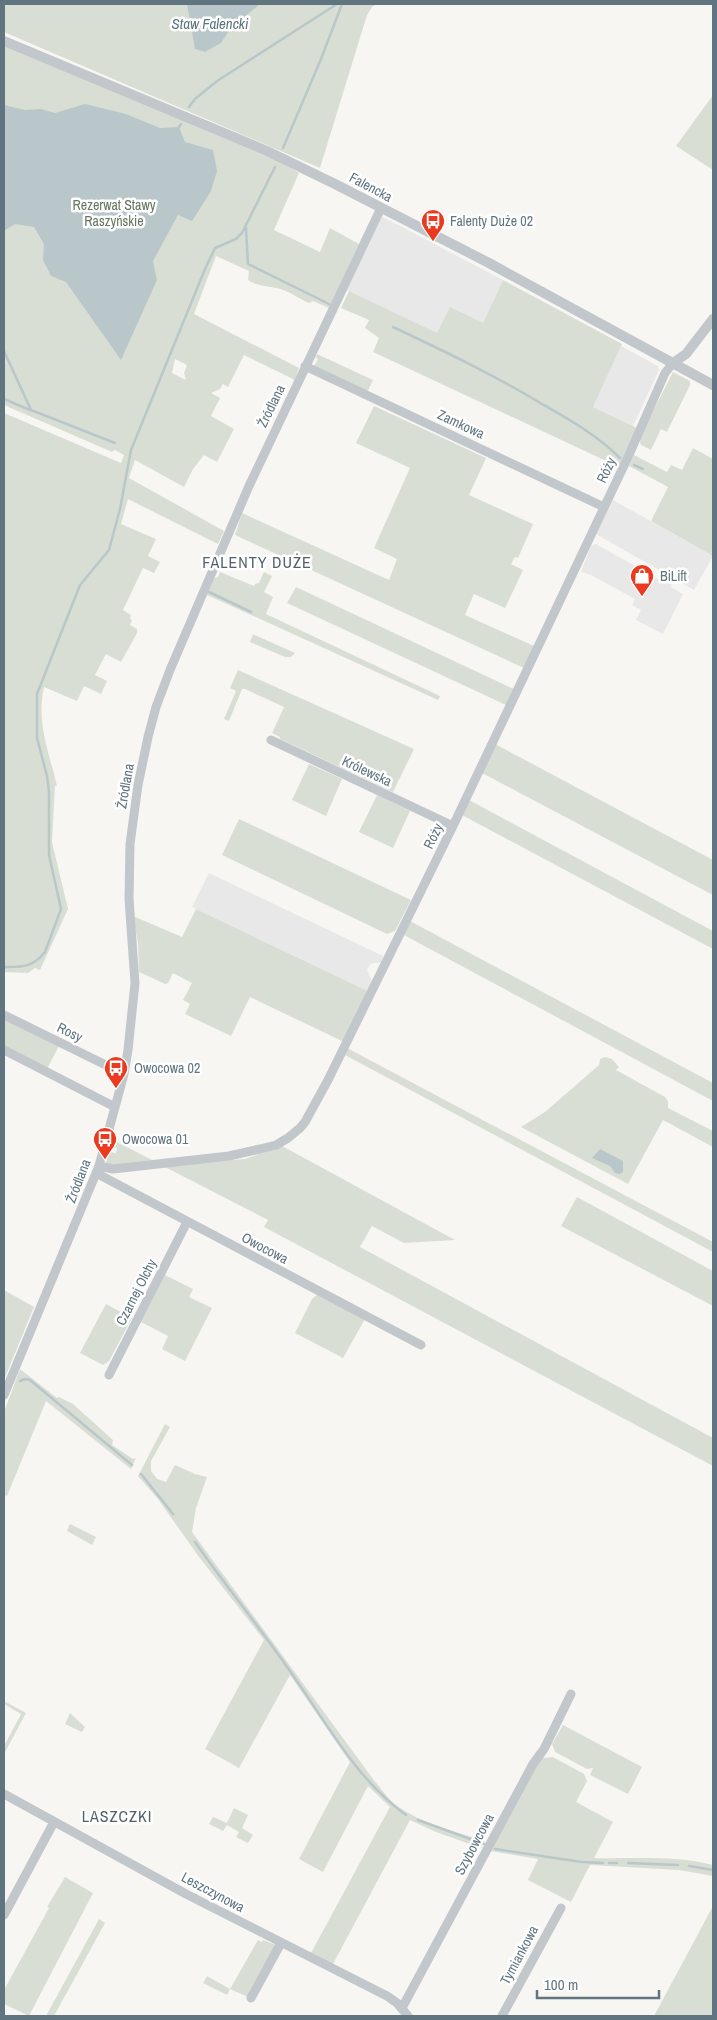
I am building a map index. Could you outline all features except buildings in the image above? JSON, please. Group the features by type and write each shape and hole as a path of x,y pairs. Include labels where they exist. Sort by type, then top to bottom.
{"street":[{"name":"Falencka","path":"4,41 267,152 489,263 713,385"},
{"name":"Źródlana","path":"4,1395 98,1170 124,1074 135,983 128,858 133,817 148,737 162,688 248,486 381,208"},
{"path":"673,363 686,354 713,319"},
{"name":"Róży","path":"98,1170 229,1156 276,1144 300,1128 328,1080 453,826 604,507 665,373 673,363"},
{"name":"Zamkowa","path":"305,366 604,507"},
{"name":"Królewska","path":"270,740 453,826"},
{"name":"Rosy","path":"4,1015 124,1074"},
{"path":"4,1050 115,1107"},
{"name":"Owocowa","path":"98,1170 187,1222 421,1345"},
{"name":"Czarnej Olchy","path":"109,1375 187,1222"},
{"name":"Szybowcowa","path":"402,2008 533,1764 544,1749 571,1694"},
{"name":"Leszczynowa","path":"4,1794 281,1943 383,1993 402,2008 408,2016"},
{"path":"4,1915 54,1822"},
{"name":"Tymiankowa","path":"502,2016 561,1908"},
{"path":"251,1998 281,1943"}],"shaded area":[{"path":"383,217 503,280 483,323 438,334 347,290"},
{"path":"621,346 658,366 659,370 633,426 593,407"},
{"path":"613,500 713,556 694,590 596,534"},
{"path":"596,544 667,584 672,584 671,587 683,594 663,634 636,620 641,610 632,605 635,599 591,575 581,572 591,546"},
{"path":"209,873 383,956 382,962 370,964 367,970 372,981 368,991 192,907"}],"green space":[{"path":"4,4 377,4 372,7 367,15 320,168 4,32"},
{"name":"Rezerwat Stawy Raszyńskie","path":"4,46 278,161 299,173 274,230 320,252 330,228 359,244 329,308 313,301 309,303 283,290 252,282 248,280 249,271 216,256 194,314 299,368 295,380 244,355 228,387 223,384 220,389 211,393 220,398 211,416 234,429 217,462 204,455 193,469 184,487 135,460 129,478 224,531 218,544 128,499 121,524 156,539 148,556 160,562 154,573 143,568 123,610 131,615 130,625 137,629 137,633 121,662 106,654 95,675 107,681 101,694 84,686 77,701 44,687 42,725 57,786 55,786 52,842 68,909 40,970 35,968 28,973 4,972 4,413 121,463 124,455 115,450 112,452 4,405","holes":["175,359 187,365 184,373 186,380 172,373"]},
{"path":"713,95 713,170 676,146"},
{"path":"503,280 622,344 593,407 637,428 619,467 373,352 379,338 365,328 369,320 341,308 349,291 437,333 450,307 483,323"},
{"path":"317,354 373,380 367,393 313,368 318,359 316,358"},
{"path":"673,372 690,381 690,385 667,432 661,429 651,450 641,445 639,439"},
{"path":"374,406 486,458 469,495 533,524 518,558 515,557 511,564 523,570 505,608 474,594 465,615 534,646 524,668 235,535 242,513 389,580 397,559 374,548 410,468 356,443"},
{"path":"693,448 713,459 713,556 651,521 668,487 629,466 634,455 667,472 671,465 682,470"},
{"path":"220,572 254,586 259,583 264,572 272,576 264,592 273,597 266,614 440,696 438,700 207,595 214,578 218,577"},
{"path":"296,587 514,689 506,705 287,603"},
{"path":"253,634 295,653 291,657 285,657 250,642"},
{"path":"238,670 414,749 393,792 280,739 280,737 272,733 284,707 245,689 242,689 229,721 224,719 236,691 230,688"},
{"path":"495,744 713,860 713,895 482,773"},
{"path":"309,764 342,779 326,816 292,800"},
{"path":"377,795 410,811 393,848 359,832"},
{"path":"469,800 713,931 713,949 462,815"},
{"path":"239,819 411,900 395,931 387,934 222,855"},
{"path":"196,909 370,992 344,1042 250,997 231,1036 185,1014 190,1004 183,1000 192,983 173,973 168,983 165,984 139,972 138,943 133,916 182,937"},
{"path":"408,920 713,1083 713,1101 402,934"},
{"path":"4,1019 59,1046 47,1069 4,1047"},
{"path":"347,1048 713,1242 713,1252 345,1055"},
{"path":"605,1057 612,1059 619,1067 616,1070 665,1097 668,1101 668,1108 713,1131 713,1147 663,1120 628,1184 521,1127 545,1112 599,1065 600,1059","holes":["600,1149 610,1166 593,1158"]},
{"path":"115,1141 152,1160 112,1166 106,1163 109,1152 116,1153 117,1148 113,1147"},
{"path":"282,1146 455,1240 404,1243 372,1226 360,1247 713,1438 713,1466 264,1227 268,1220 163,1166 245,1159"},
{"path":"577,1197 713,1271 713,1306 561,1226"},
{"path":"165,1275 193,1289 189,1297 212,1308 185,1361 162,1349 168,1336 141,1322"},
{"path":"4,1290 34,1307 4,1380"},
{"path":"317,1295 365,1319 343,1358 295,1333 312,1299"},
{"path":"106,1304 132,1318 109,1361 103,1365 80,1353"},
{"path":"20,1369 57,1398 59,1397 73,1404 113,1440 112,1445 133,1459 136,1458 131,1469 46,1401 7,1496 4,1495 4,1412"},
{"path":"165,1424 170,1427 151,1461 151,1471 157,1479 166,1482 175,1465 207,1477 196,1508 192,1532 373,1779 393,1803 403,1810 437,1826 484,1841 481,1848 436,1832 410,1820 333,1964 311,1953 390,1807 368,1786 323,1872 299,1859 350,1762 290,1675 239,1768 205,1749 264,1640 199,1557 158,1499 138,1476"},
{"path":"70,1524 96,1537 92,1545 67,1531"},
{"path":"4,1701 26,1713 4,1754 4,1746 21,1714 4,1704"},
{"path":"70,1713 85,1727 82,1732 65,1724"},
{"path":"563,1725 642,1767 628,1794 590,1775 593,1768 587,1769 555,1752 552,1744"},
{"path":"553,1757 584,1774 587,1781 576,1802 613,1822 594,1858 654,1858 699,1862 713,1865 713,1876 679,1870 590,1865 571,1902 528,1880 538,1859 490,1851 530,1776 542,1758"},
{"path":"234,1808 248,1815 242,1828 253,1835 248,1843 236,1837 239,1832 227,1825 223,1831 209,1824 213,1817 227,1823"},
{"path":"65,1877 93,1893 29,2016 4,2004 4,1990 49,1908 47,1907"},
{"path":"713,1906 713,2016 654,2016"},
{"path":"99,1919 105,1923 54,2016 46,2016"},
{"path":"258,1940 276,1945 248,1997 230,1989"},
{"path":"207,1976 230,1989 227,1995 203,1983"}],"water":[{"name":"Staw Falencki","path":"187,4 260,4 231,28 221,43 205,52 195,49"},
{"path":"85,104 126,114 160,128 179,127 185,142 213,150 217,171 211,191 192,221 178,215 153,261 157,280 121,360 66,282 51,276 43,260 44,244 34,227 15,224 4,231 4,105 25,110 41,109 55,113"},
{"path":"600,1149 623,1161 623,1172 620,1174 615,1173 610,1166 592,1158"}],"waterway":[{"path":"189,107 195,99 217,81 337,4"},
{"path":"283,148 342,4"},
{"path":"4,967 26,966 36,961 45,952 61,909 49,855 49,792 47,776 37,738 37,694 80,585 109,550 120,509 131,450 205,269 215,248 236,239 242,233 275,167"},
{"path":"246,228 248,264 329,304"},
{"path":"393,327 524,393 583,428 620,458"},
{"path":"4,351 31,410 115,443"},
{"path":"4,399 30,410"},
{"path":"634,465 643,469"},
{"path":"209,592 251,612"},
{"path":"20,1381 30,1380 132,1465"},
{"path":"141,1474 173,1514"},
{"path":"195,1542 282,1660 344,1751 373,1785 406,1815"},
{"path":"418,1820 484,1844"},
{"path":"495,1849 582,1862 603,1863"},
{"path":"609,1863 617,1863"},
{"path":"628,1863 678,1865"},
{"path":"689,1866 713,1870"}],"place":[{"name":"Falenty Duże 02","path":"433,242"},
{"name":"BiLift","path":"642,597"},
{"name":"Owocowa 02","path":"116,1089"},
{"name":"Owocowa 01","path":"105,1160"}],"district":[{"name":"FALENTY DUŻE","path":"257,562"},
{"name":"LASZCZKI","path":"117,1816"}]}
